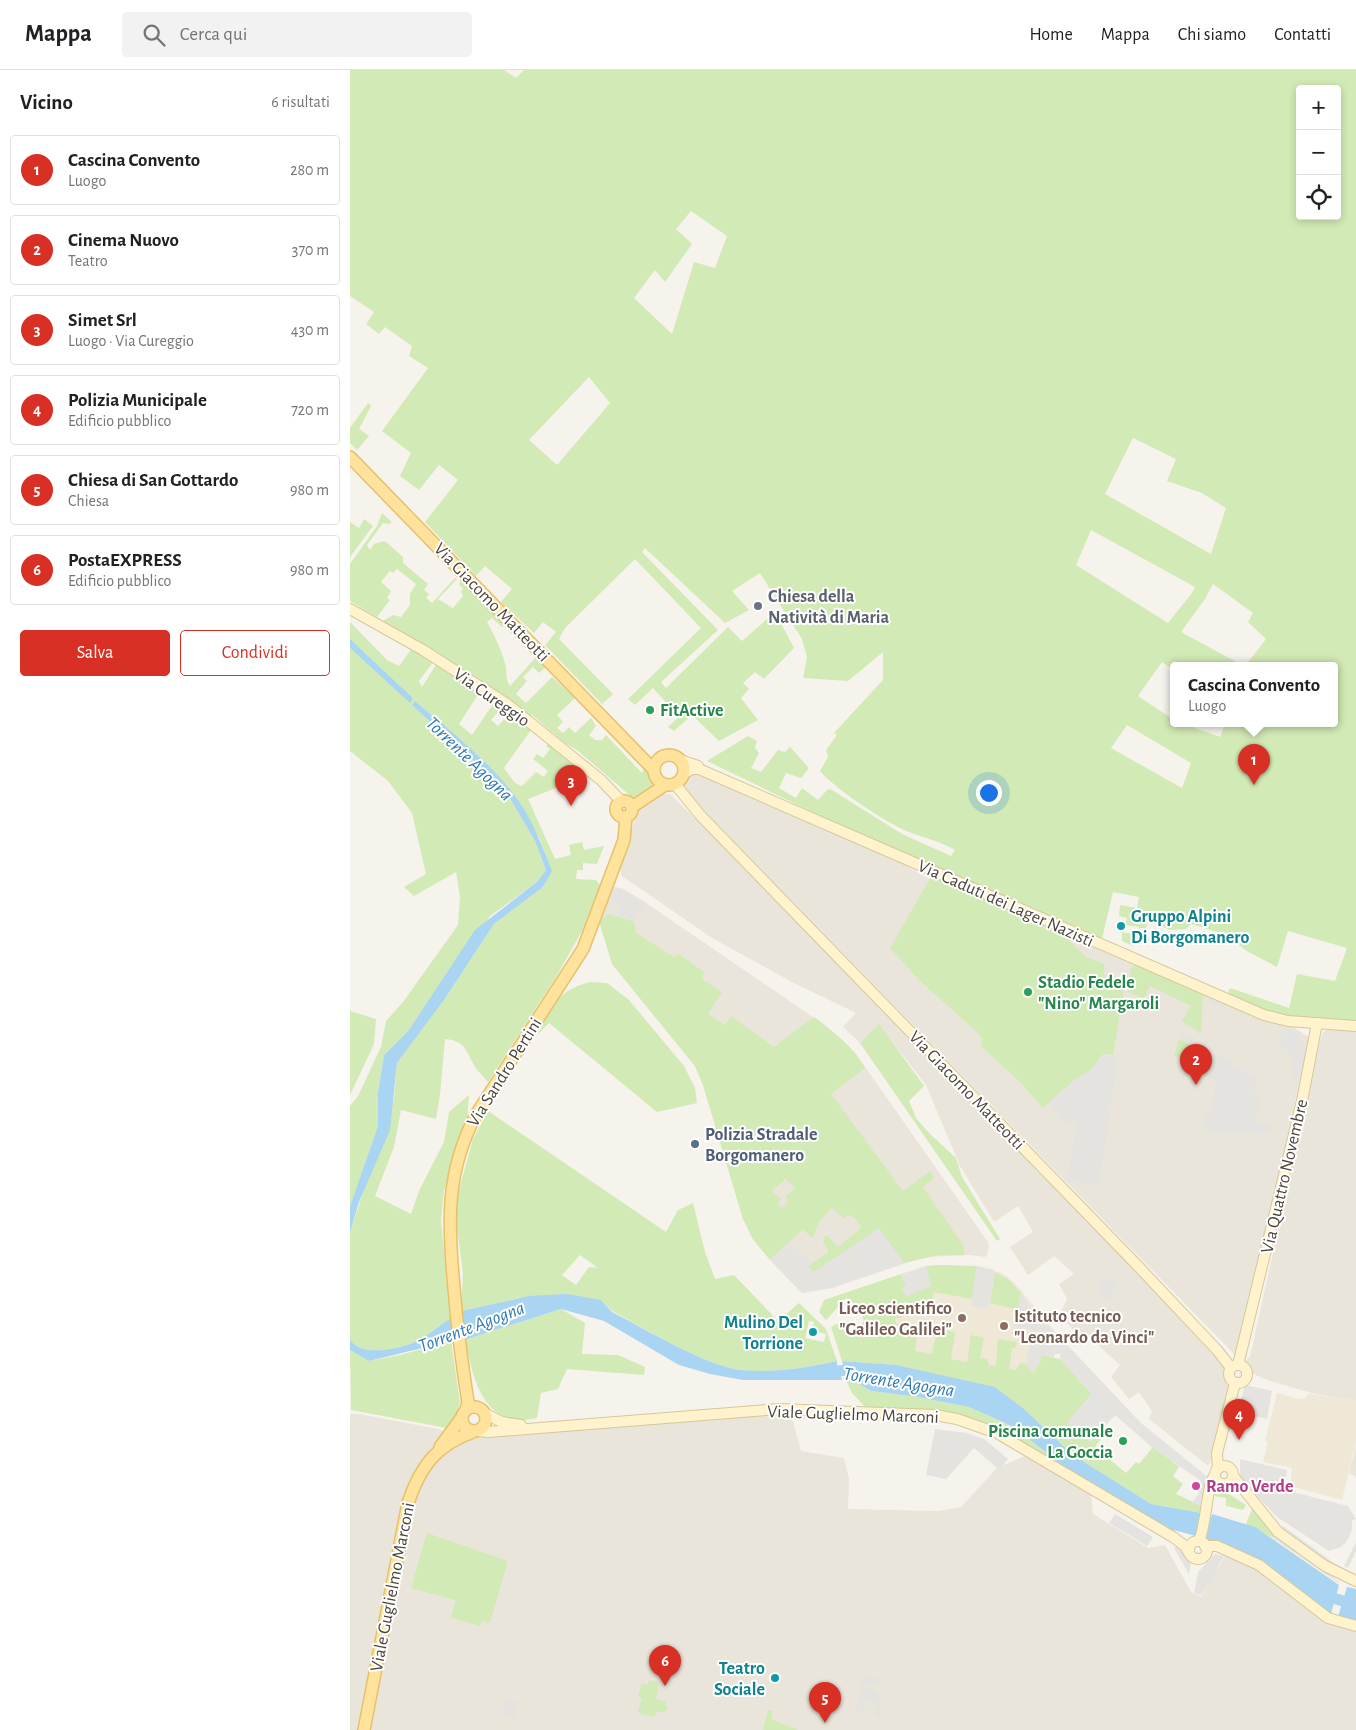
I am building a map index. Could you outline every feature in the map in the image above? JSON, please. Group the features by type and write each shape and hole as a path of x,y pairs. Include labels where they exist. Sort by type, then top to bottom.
{"main road":[{"name":"Via Giacomo Matteotti","path":"350,457 633,748 655,765"},
{"name":"Via Cureggio","path":"350,609 423,650 507,704 601,780 626,809"},
{"path":"667,784 654,776 655,765 670,755 680,760 684,774"},
{"name":"Via Caduti dei Lager Nazisti","path":"680,760 698,766 699,769 1255,1012 1288,1021 1317,1023"},
{"path":"626,809 653,795 692,769 699,769"},
{"name":"Via Giacomo Matteotti","path":"667,784 686,806 700,815 1235,1367"},
{"name":"Via Sandro Pertini","path":"475,1431 463,1425 472,1412 464,1377 456,1308 449,1207 455,1170 463,1142 476,1113 580,955 595,920 624,840 626,809"},
{"path":"1317,1023 1356,1026"},
{"name":"Via Quattro Novembre","path":"1235,1367 1302,1102 1317,1023"},
{"path":"1235,1367 1245,1369 1247,1376 1241,1383 1235,1383 1229,1377 1235,1367"},
{"path":"1235,1383 1220,1448 1216,1457 1219,1477 1251,1500"},
{"name":"Viale Guglielmo Marconi","path":"438,1451 475,1431 488,1432 532,1427 779,1409 935,1415 957,1419 997,1434 1173,1537"},
{"path":"472,1412 485,1424 475,1431"},
{"name":"Viale Guglielmo Marconi","path":"364,1730 408,1503 417,1477 472,1412 502,1422 532,1427"},
{"path":"1220,1448 1221,1456 1231,1472 1251,1500 1278,1532 1330,1569 1356,1581"},
{"path":"1219,1477 1224,1466 1231,1472"},
{"path":"1173,1537 1197,1559 1208,1508 1212,1478 1219,1477 1230,1481 1231,1472"},
{"path":"1173,1537 1178,1536 1201,1544 1211,1551 1224,1550 1259,1565 1328,1618 1356,1626"},
{"path":"1189,1553 1190,1546 1201,1544"}],"shaded area":[{"path":"695,773 890,856 953,893 1061,932 1262,1019 1292,1026 1310,1038 1238,1350 1234,1354 683,789 681,784"},
{"path":"663,794 670,794 718,841 902,1028 1220,1358 1228,1370 1230,1388 1216,1451 1208,1466 1149,1419 1152,1411 1139,1392 1129,1399 1111,1377 1120,1365 1098,1345 1080,1338 1060,1315 1067,1299 1059,1284 1074,1274 1054,1256 1028,1275 1010,1247 1033,1232 1018,1206 994,1222 960,1166 926,1085 879,1025 860,1043 843,1027 856,1013 794,983 712,938 622,876 619,865 638,810"},
{"path":"611,886 624,889 646,903 813,1017 856,1054 988,1242 989,1247 986,1257 970,1255 924,1257 832,1288 802,1293 758,1246 743,1219 703,1085 695,1066 612,964 599,921"},
{"path":"619,888 646,903 634,921 617,914 620,904 611,901 613,892"},
{"path":"1209,996 1227,1004 1226,1009 1207,1001"},
{"path":"1285,1028 1294,1030 1306,1046 1298,1083 1290,1078 1292,1070 1291,1055 1278,1043"},
{"path":"1330,1029 1356,1031 1356,1401 1315,1394 1267,1380 1247,1371 1242,1365 1250,1357 1319,1044 1323,1032"},
{"path":"1182,1033 1198,1041 1195,1046 1179,1038"},
{"path":"1215,1053 1257,1079 1254,1095 1261,1097 1255,1124 1275,1127 1272,1133 1204,1131 1205,1114 1211,1114 1216,1081 1209,1078"},
{"path":"1103,1054 1113,1055 1118,1059 1099,1186 1067,1181 1076,1124 1063,1121 1047,1105 1073,1081 1092,1069"},
{"path":"879,1228 904,1263 832,1288 802,1293 770,1260 788,1243 807,1259 815,1262 808,1266 814,1272"},
{"path":"937,1265 977,1266 1002,1273 1015,1283 1059,1337 1054,1357 1024,1409 876,1363 914,1270"},
{"path":"926,1266 931,1286 907,1296 901,1291 906,1284 901,1274"},
{"path":"977,1266 995,1270 988,1309 971,1306"},
{"path":"1110,1276 1118,1284 1108,1301 1096,1290"},
{"path":"1021,1293 1028,1304 1025,1322 1035,1324 1041,1317 1141,1423 1209,1478 1204,1507 1192,1503 1199,1493 1196,1490 1201,1481 1154,1449 1115,1415 1090,1443 1067,1422 1092,1394 1060,1359 1060,1354 1055,1354 1054,1357 1041,1355 1040,1364 1033,1373 1026,1364 1031,1338 1038,1340 1040,1332 1014,1327"},
{"path":"1245,1385 1272,1391 1267,1419 1238,1412"},
{"path":"1277,1393 1299,1399 1305,1398 1309,1394 1356,1401 1356,1443 1342,1500 1290,1486 1292,1468 1263,1462 1268,1441 1265,1441"},
{"path":"781,1413 791,1414 801,1451 844,1458 849,1479 848,1509 939,1511 961,1507 997,1468 1025,1456 1091,1492 1093,1514 1148,1548 1165,1545 1191,1592 1201,1597 1226,1554 1230,1553 1356,1630 1356,1730 350,1730 350,1414 359,1414 438,1429 466,1439"},
{"path":"935,1429 967,1433 984,1439 1008,1459 1001,1468 997,1468 974,1448 946,1479 926,1475"},
{"path":"1356,1446 1356,1477 1349,1473"},
{"path":"1240,1459 1287,1470 1285,1490 1348,1506 1356,1519 1352,1521 1352,1530 1347,1541 1341,1547 1329,1551 1277,1517 1240,1478"},
{"path":"1115,1514 1153,1537 1147,1546 1109,1523"},
{"path":"1283,1526 1341,1568 1338,1571 1281,1529"},
{"path":"1275,1536 1338,1581 1340,1584 1273,1538"},
{"path":"1356,1542 1356,1551 1348,1568 1344,1566"},
{"path":"1180,1545 1191,1562 1189,1574 1174,1548"},
{"path":"1215,1554 1224,1556 1218,1566 1220,1567 1201,1595 1194,1593 1198,1572"},
{"path":"877,1677 878,1684 860,1686 858,1679"},
{"path":"868,1688 874,1690 880,1697 881,1718 874,1717 877,1703 866,1701 863,1714 855,1712 859,1697 863,1690"},
{"path":"504,1701 518,1702 516,1717 502,1716"}],"green space":[{"path":"350,70 504,70 516,78 524,70 1356,70 1356,1023 1287,1019 1227,997 1230,988 1289,1008 1297,974 1335,981 1347,948 1288,931 1277,967 1245,950 1227,935 1191,924 1186,929 1171,930 1148,922 1146,928 1140,928 1133,946 1122,941 1122,932 1136,935 1139,927 1125,925 1127,918 1119,916 1120,905 1137,908 1139,897 1113,892 1102,939 833,822 707,761 748,736 757,741 755,748 759,753 751,768 761,772 778,750 785,752 790,747 809,768 801,778 786,773 779,788 796,798 802,788 818,800 828,789 832,790 902,834 951,856 955,850 902,829 882,818 858,803 820,771 828,757 826,750 837,735 834,733 883,680 883,652 848,681 803,678 807,657 802,639 760,573 732,591 749,610 725,623 645,548 642,552 718,630 661,682 666,688 728,627 742,641 775,612 794,648 764,679 755,672 743,683 749,689 741,698 758,720 719,741 692,715 674,731 668,727 679,717 653,688 635,705 628,699 701,628 635,559 565,628 559,639 613,694 602,704 545,645 556,632 543,622 534,633 501,602 512,589 485,566 476,576 425,522 458,480 439,465 419,490 400,476 411,453 382,431 428,368 409,356 412,346 385,327 379,334 366,324 374,312 350,296","holes":["691,211 727,236 715,268 694,262 672,334 634,298 655,270 665,282 692,244 676,229","589,377 610,403 557,465 529,440","1133,438 1176,459 1167,481 1202,493 1226,508 1211,554 1105,494","1091,530 1195,587 1168,623 1076,565","1213,584 1253,613 1248,622 1266,639 1248,662 1338,662 1338,727 1224,727 1220,737 1192,727 1170,727 1170,717 1138,696 1162,662 1170,667 1170,662 1237,662 1181,632 1205,599","1127,725 1191,763 1182,788 1111,748"]},
{"path":"368,403 371,406 359,429 369,436 357,450 350,443 350,428"},
{"path":"382,513 392,522 389,524 383,523 367,545 370,550 374,544 385,541 403,557 403,563 428,584 424,590 429,594 426,598 432,603 455,578 457,579 438,599 453,608 463,596 461,591 463,589 459,585 461,579 505,624 502,627 492,618 487,622 502,655 510,686 536,657 546,667 539,673 533,667 523,677 527,681 516,694 526,703 552,677 575,698 557,715 563,722 557,728 563,733 569,727 575,733 591,718 596,726 589,735 595,740 602,740 606,735 642,773 645,766 653,774 652,786 633,798 577,750 565,743 532,715 528,716 437,652 383,621 393,615 401,617 410,605 410,594 416,584 397,569 393,573 390,571 381,582 391,591 387,598 390,600 377,617 350,601 350,564 377,526"},
{"path":"364,519 373,526 350,557 350,522 359,528"},
{"path":"350,622 387,660 399,666 412,648 434,661 419,681 422,687 437,663 481,690 459,724 472,735 495,701 502,707 491,720 498,726 510,713 531,730 504,768 515,783 522,786 536,772 544,777 548,771 533,759 537,754 543,758 550,749 546,746 549,743 589,775 528,799 555,859 571,855 569,845 582,842 584,850 604,846 597,864 583,863 583,870 577,870 576,879 596,880 602,887 586,924 556,977 488,1082 476,1069 461,1045 452,1040 445,1039 436,1119 401,1110 394,1147 375,1196 411,1214 419,1191 444,1142 449,1112 469,1095 467,1121 444,1191 441,1221 451,1318 415,1342 400,1347 380,1350 362,1348 355,1345 350,1339 350,1232 394,1099 397,1063 444,1000 494,924 543,887 551,871 540,839 481,758 415,701 511,800 535,841 546,870 538,881 490,916 409,1030 384,1055 378,1093 378,1126 350,1206 350,1106 358,1096 381,1047 386,1021 403,1002 458,925 460,897 456,872 414,896 404,887 426,874 412,813 388,781 350,751 350,648 410,702 413,698 350,639"},
{"name":"Stadio Fedele \"Nino\" Margaroli","path":"932,875 1061,932 1085,956 1104,964 1104,974 1108,980 1125,984 1113,1055 1103,1054 1092,1069 1073,1081 1043,1108 1021,1083 981,1046 982,1039 977,1032 920,981 890,948"},
{"path":"608,914 634,921 636,933 674,957 679,954 704,972 702,979 722,992 708,1014 725,1025 731,1016 774,1047 814,1017 829,1028 855,1053 865,1068 831,1094 903,1191 930,1171 934,1178 923,1187 963,1245 965,1255 939,1255 904,1263 879,1229 813,1272 808,1266 828,1253 828,1249 823,1242 824,1236 828,1236 838,1247 859,1230 861,1226 854,1217 847,1215 844,1219 832,1208 821,1219 812,1238 803,1229 770,1260 752,1238 743,1219 703,1085 695,1066 612,964 599,921","holes":["785,1179 795,1187 785,1198 788,1200 782,1208 777,1204 781,1199 772,1191"]},
{"path":"1134,965 1203,994 1201,1034 1182,1021 1191,1006 1150,986 1144,998 1128,992 1131,968"},
{"path":"591,982 607,983 629,1000 684,1066 695,1088 697,1103 657,1112 549,1023 538,1034 534,1032 557,1000 571,989"},
{"path":"350,1011 376,1019 374,1044 350,1095"},
{"path":"879,1024 924,1086 909,1101 916,1118 956,1158 962,1177 1000,1239 997,1241 860,1043"},
{"path":"1179,1039 1194,1047 1184,1060 1174,1056"},
{"path":"488,1111 666,1232 678,1210 693,1203 705,1252 715,1279 734,1275 778,1321 799,1303 826,1329 837,1361 801,1368 777,1370 753,1371 727,1367 710,1362 658,1337 612,1311 601,1300 519,1298 461,1311 463,1274 456,1220 458,1194 473,1139","holes":["580,1255 598,1268 589,1267 576,1285 562,1275","809,1321 814,1322 812,1330 826,1334 824,1342 805,1338"]},
{"path":"926,1266 977,1266 972,1299 934,1292 930,1310 927,1309 927,1306 904,1302 901,1318 895,1318 896,1325 918,1328 915,1351 932,1354 937,1328 955,1332 951,1359 967,1362 971,1335 984,1338 980,1358 987,1359 989,1365 996,1366 998,1339 1017,1342 1015,1348 1012,1348 1009,1369 1016,1370 1020,1363 1026,1364 1033,1372 1040,1364 1041,1355 1060,1359 1092,1394 1068,1422 1090,1442 1099,1432 1103,1436 1095,1447 1126,1473 1136,1462 1139,1464 1153,1447 1179,1467 1173,1476 1183,1484 1176,1494 1204,1507 1201,1513 1151,1504 1073,1455 1024,1409 995,1387 896,1365 842,1361 831,1327 839,1323 855,1331 864,1321 859,1308 846,1298 826,1320 819,1312 824,1300 901,1274 906,1284 907,1296 931,1286"},
{"path":"995,1272 1008,1279 1021,1293 1018,1310 990,1303"},
{"path":"561,1309 585,1323 582,1354 618,1355 645,1367 644,1375 567,1369 558,1389 541,1393 537,1418 515,1421 501,1415 491,1408 478,1388 464,1340"},
{"path":"451,1341 460,1402 452,1429 351,1410 350,1350 369,1361 400,1355"},
{"path":"851,1379 871,1391 918,1397 969,1407 1014,1427 1073,1474 981,1426 867,1409 852,1393 846,1380"},
{"path":"1216,1486 1246,1505 1243,1510 1226,1506 1226,1498 1214,1496"},
{"path":"1252,1509 1275,1536 1273,1538 1246,1524"},
{"path":"427,1533 508,1561 490,1623 482,1621 480,1626 451,1618 456,1600 411,1588"},
{"path":"649,1680 659,1683 656,1699 666,1702 665,1705 668,1706 666,1712 656,1712 655,1717 640,1714 638,1711 642,1699 638,1696 642,1683 648,1685"},
{"path":"768,1710 773,1711 771,1719 798,1730 763,1730"}],"water":[{"path":"350,639 413,698 410,703 350,648"},
{"path":"415,701 455,734 492,770 515,796 532,823 552,871 543,887 494,924 444,1000 397,1063 390,1130 359,1202 350,1232 350,1206 378,1126 378,1093 384,1055 409,1030 475,930 538,881 546,870 535,841 511,800 477,764 412,705"},
{"path":"567,1294 601,1300 612,1312 710,1362 753,1371 801,1368 837,1361 837,1371 840,1372 842,1380 743,1380 710,1374 679,1365 604,1321 561,1309 464,1340 461,1311 529,1296"},
{"path":"451,1318 451,1341 369,1361 350,1350 350,1339 355,1345 371,1350 390,1349 408,1345 424,1337"},
{"path":"842,1361 896,1365 995,1387 1024,1409 1073,1455 1151,1504 1201,1513 1196,1536 1166,1528 1074,1475 1014,1427 969,1407 918,1397 871,1391 851,1379 847,1380"},
{"path":"1212,1514 1255,1527 1339,1585 1331,1614 1253,1558 1206,1539"},
{"path":"1347,1587 1356,1589 1356,1622 1338,1617"}],"waterway":[{"name":"Torrente Agogna","path":"824,1372 860,1371"},
{"name":"Torrente Agogna","path":"1324,1591 1333,1598 1356,1605"}],"place":[{"name":"Chiesa della Natività di Maria","path":"758,606"},
{"name":"FitActive","path":"650,710"},
{"name":"Cascina Convento","path":"1254,785"},
{"name":"Simet Srl","path":"571,806"},
{"name":"Gruppo Alpini Di Borgomanero","path":"1121,926"},
{"name":"Stadio Fedele \"Nino\" Margaroli","path":"1028,992"},
{"name":"Cinema Nuovo","path":"1196,1085"},
{"name":"Polizia Stradale Borgomanero","path":"695,1144"},
{"name":"Liceo scientifico \"Galileo Galilei\"","path":"962,1318"},
{"name":"Istituto tecnico \"Leonardo da Vinci\"","path":"1004,1326"},
{"name":"Mulino Del Torrione","path":"813,1332"},
{"name":"Polizia Municipale","path":"1239,1440"},
{"name":"Piscina comunale La Goccia","path":"1123,1441"},
{"name":"Ramo Verde","path":"1196,1486"},
{"name":"Teatro Sociale","path":"775,1678"},
{"name":"PostaEXPRESS","path":"665,1686"},
{"name":"Chiesa di San Gottardo","path":"825,1723"}]}
